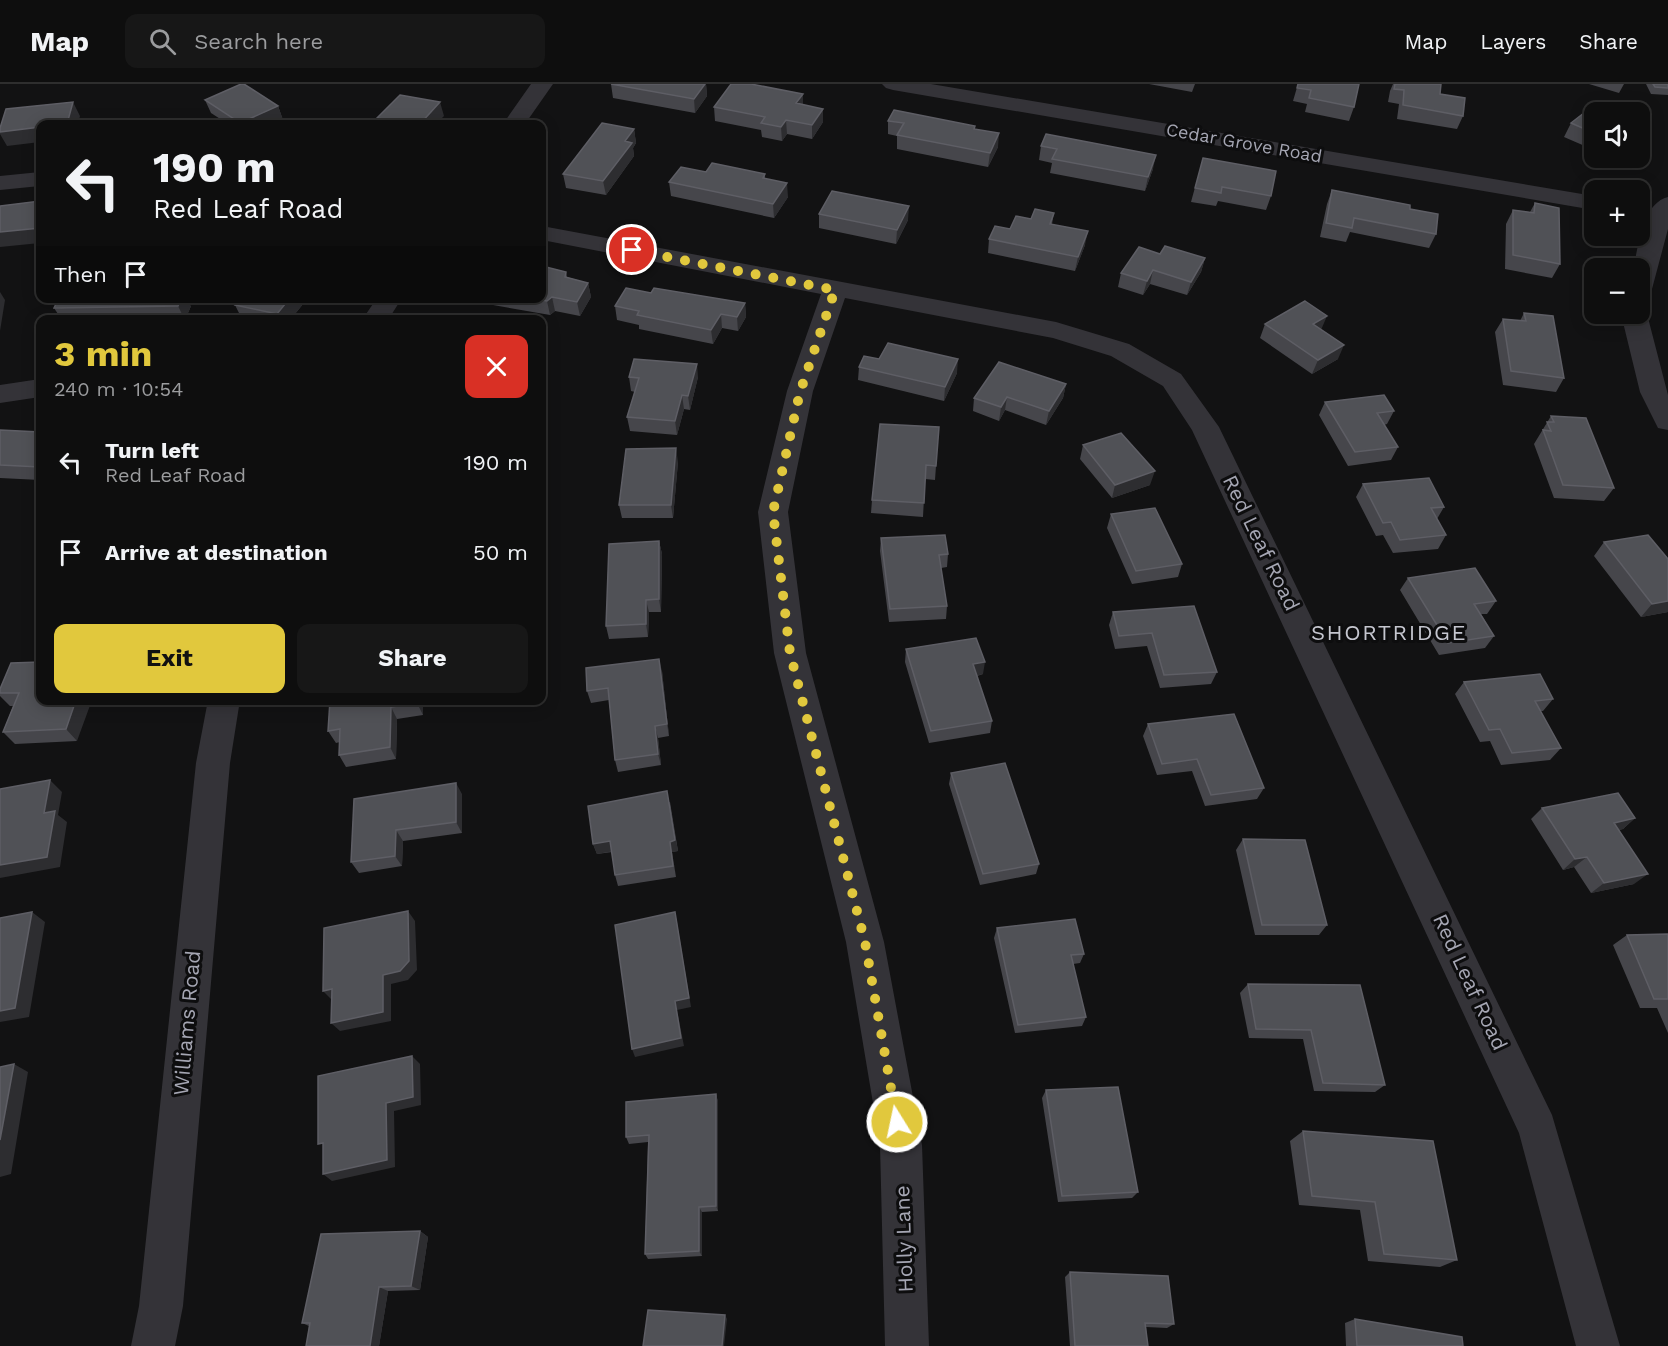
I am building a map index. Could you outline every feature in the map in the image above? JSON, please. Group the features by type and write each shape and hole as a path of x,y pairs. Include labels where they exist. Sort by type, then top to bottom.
{"street":[{"path":"517,120 542,84"},
{"name":"Cedar Grove Road","path":"893,84 1584,201"},
{"path":"0,183 36,179"},
{"path":"1646,258 1656,210"},
{"name":"Red Leaf Road","path":"546,234 1056,330 1120,350 1172,380 1205,427 1538,1129 1598,1346"},
{"name":"Holly Lane","path":"835,290 800,392 773,512 790,653 865,942 901,1145 907,1346"},
{"path":"1636,324 1653,392 1668,420"},
{"path":"0,394 36,389"},
{"name":"Williams Road","path":"153,1346 161,1306 189,995 213,764 223,705"}],"building":[{"path":"244,84 278,106 247,120 235,120 205,100"},
{"path":"611,84 705,84 694,99"},
{"path":"731,84 751,84 803,94 796,103 823,109 812,125 786,120 781,127 761,123 765,117 714,107"},
{"path":"1298,84 1359,84 1354,107 1309,98 1311,90 1297,88"},
{"path":"1395,84 1441,84 1440,94 1465,98 1463,116 1403,105 1404,90 1394,89"},
{"path":"1653,84 1668,84 1668,88 1655,87"},
{"path":"400,95 440,102 424,120 377,118"},
{"path":"73,102 68,120 36,120 36,128 0,132 6,109"},
{"path":"894,110 999,133 990,153 897,135 904,123 888,121"},
{"path":"1584,113 1584,129 1571,123"},
{"path":"602,123 634,129 625,141 632,143 603,181 563,174"},
{"path":"1046,134 1156,155 1148,177 1052,159 1057,149 1041,146"},
{"path":"1203,158 1276,171 1271,196 1222,187 1221,193 1195,188"},
{"path":"712,163 765,174 763,178 787,183 773,204 669,182 681,167 706,172"},
{"path":"1332,190 1410,205 1410,209 1438,214 1436,234 1354,218 1352,228 1326,223"},
{"path":"832,191 909,206 897,230 819,214"},
{"path":"36,202 36,228 0,232 0,206"},
{"path":"1535,203 1559,208 1560,264 1513,255 1513,210 1534,213"},
{"path":"1035,209 1054,213 1050,224 1088,231 1078,257 989,239 995,226 1010,229 1016,216 1031,219"},
{"path":"1165,246 1205,258 1191,282 1153,270 1147,281 1121,273 1139,247 1160,254"},
{"path":"546,267 566,272 565,277 588,283 577,302 552,297 547,301"},
{"path":"626,288 651,293 654,288 745,303 737,317 721,314 711,330 637,315 639,311 615,306"},
{"path":"1305,301 1327,316 1313,324 1344,345 1318,360 1265,324"},
{"path":"56,303 179,303 178,306 54,308"},
{"path":"237,303 286,303 277,314 235,305"},
{"path":"1524,313 1553,316 1564,378 1511,371 1503,319 1526,321"},
{"path":"888,343 958,359 945,387 859,367 864,356 879,359"},
{"path":"634,359 697,364 688,396 682,395 675,421 627,417 639,378 629,377"},
{"path":"999,362 1066,384 1049,411 1007,397 1001,407 974,398"},
{"path":"1384,395 1394,411 1377,413 1398,447 1355,452 1325,402"},
{"path":"1551,416 1586,418 1614,488 1563,485 1543,430 1551,431 1547,422 1554,422"},
{"path":"880,424 939,427 936,466 926,465 924,503 872,500"},
{"path":"0,430 36,432 36,467 0,465"},
{"path":"1121,433 1155,471 1115,485 1083,445"},
{"path":"676,448 671,505 619,505 626,449"},
{"path":"1429,478 1444,507 1431,508 1446,535 1400,540 1391,522 1383,523 1363,484"},
{"path":"1155,508 1182,564 1136,571 1111,514"},
{"path":"945,535 948,554 939,555 947,606 890,609 881,538"},
{"path":"1648,535 1668,559 1668,601 1652,604 1604,542"},
{"path":"659,541 659,599 646,600 646,624 606,626 609,544"},
{"path":"1475,568 1496,601 1474,604 1494,636 1448,643 1408,578"},
{"path":"1194,606 1217,672 1164,675 1152,633 1119,636 1113,612"},
{"path":"976,638 985,662 973,664 992,721 931,731 906,649"},
{"path":"659,659 667,724 655,726 658,754 615,760 608,688 587,691 586,668"},
{"path":"36,662 36,705 74,705 66,729 3,732 19,693 0,693 11,663"},
{"path":"1540,674 1553,699 1535,701 1561,748 1512,753 1500,729 1489,730 1464,682"},
{"path":"330,705 404,705 391,707 390,747 339,755 340,729 328,731"},
{"path":"1234,714 1264,788 1211,795 1197,759 1162,764 1148,724"},
{"path":"1005,763 1039,864 983,874 951,773"},
{"path":"50,780 44,813 55,811 47,857 0,865 0,789"},
{"path":"456,783 456,822 396,830 395,856 351,862 354,799"},
{"path":"667,791 675,840 670,842 673,866 615,875 610,841 593,844 588,806"},
{"path":"1618,793 1635,818 1614,823 1648,874 1604,883 1587,857 1575,859 1542,808"},
{"path":"1243,839 1305,840 1327,925 1262,925"},
{"path":"408,911 409,961 400,971 383,975 383,1012 331,1023 332,989 323,991 324,928"},
{"path":"32,912 15,1008 0,1011 0,918"},
{"path":"675,912 689,998 675,1001 681,1038 632,1049 615,925"},
{"path":"1075,919 1084,954 1071,955 1086,1017 1018,1025 997,928"},
{"path":"1668,934 1668,999 1654,999 1627,935"},
{"path":"1248,984 1360,985 1385,1085 1323,1083 1311,1030 1256,1029"},
{"path":"412,1056 413,1097 386,1103 387,1160 323,1174 323,1143 318,1144 318,1076"},
{"path":"14,1064 0,1140 0,1067"},
{"path":"1118,1087 1138,1192 1062,1196 1046,1090"},
{"path":"716,1094 716,1206 699,1207 699,1251 645,1254 649,1135 626,1137 626,1102"},
{"path":"1303,1131 1433,1141 1457,1260 1384,1254 1375,1202 1312,1196"},
{"path":"420,1231 411,1286 379,1287 370,1346 306,1346 310,1323 302,1323 321,1234"},
{"path":"1070,1272 1168,1276 1174,1324 1145,1323 1148,1346 1075,1346"},
{"path":"648,1310 725,1315 722,1346 643,1346"},
{"path":"1355,1319 1462,1337 1463,1346 1357,1346"}],"district":[{"name":"SHORTRIDGE","path":"1389,632"}],"route":[{"path":"632,250 835,290 800,392 773,512 790,653 865,942 897,1122"}]}
